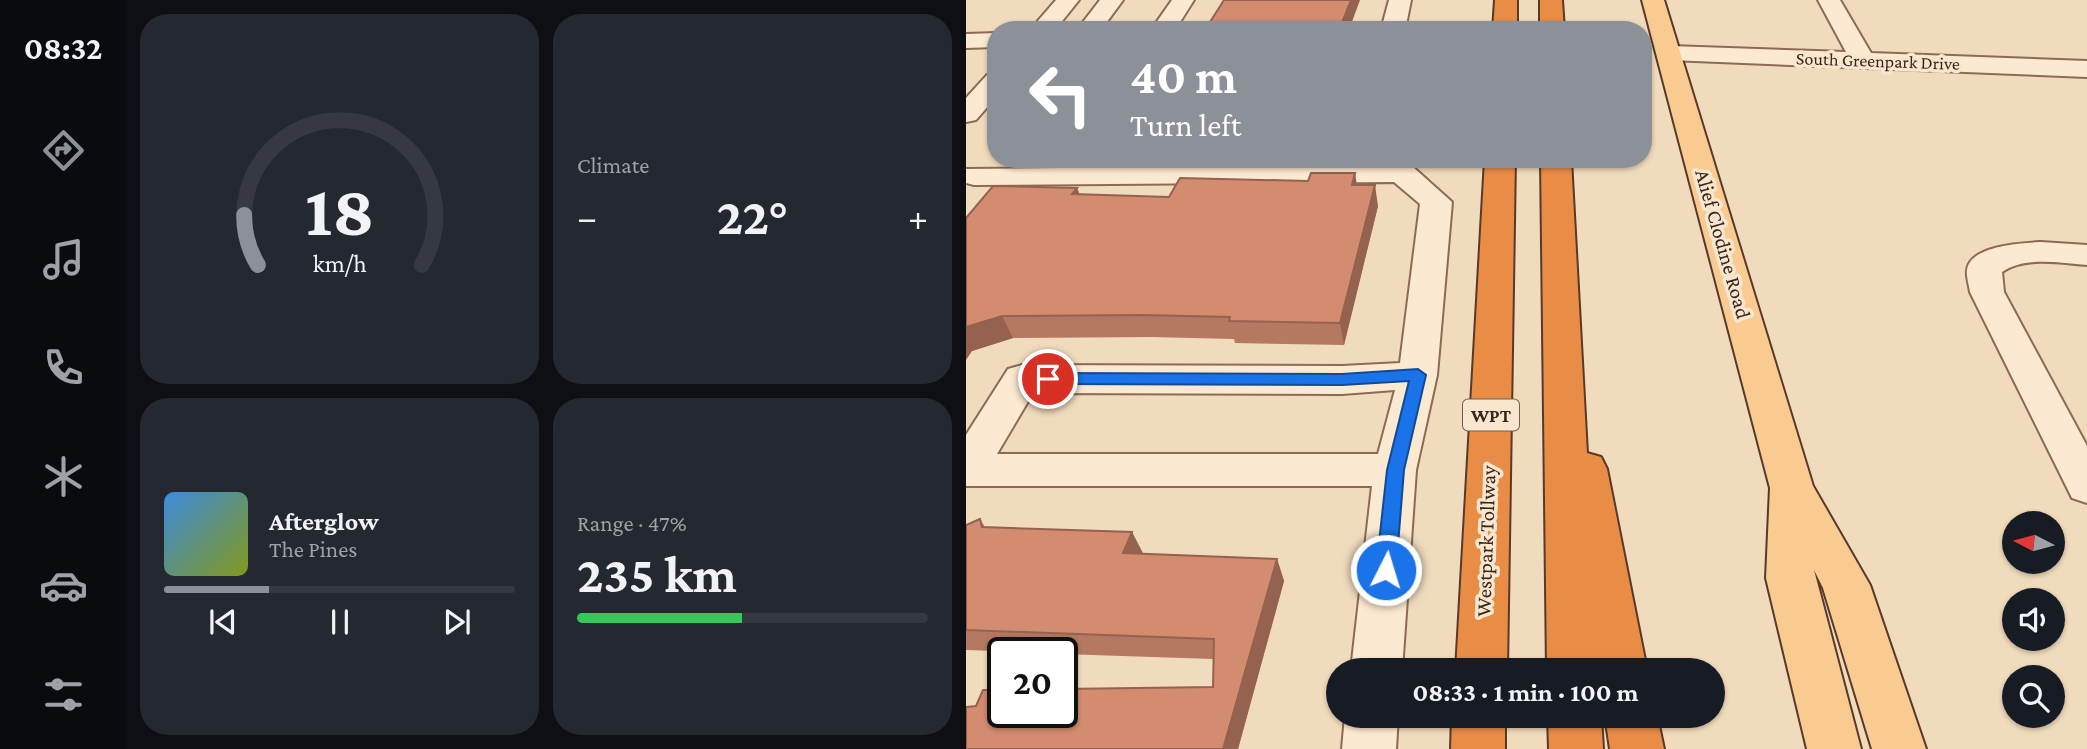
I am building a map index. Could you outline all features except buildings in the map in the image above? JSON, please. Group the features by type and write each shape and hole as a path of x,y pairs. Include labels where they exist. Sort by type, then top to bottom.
{"highway":[{"path":"1505,21 1506,0"},
{"path":"1551,0 1552,21"},
{"name":"Westpark Tollway","path":"1481,658 1500,168"},
{"path":"1556,168 1573,658"},
{"path":"1562,337 1620,658"},
{"path":"1478,749 1479,728"},
{"path":"1575,728 1576,749"},
{"path":"1633,728 1637,749"}],"main road":[{"name":"Alief Clodine Road","path":"1653,0 1791,488 1846,585 1899,749"},
{"name":"Alief Clodine Road","path":"1791,488 1790,578 1834,749"}],"street":[{"path":"1050,21 1068,0"},
{"path":"1096,21 1112,0"},
{"path":"1169,21 1184,0"},
{"path":"1395,21 1400,0"},
{"path":"1829,0 1863,61"},
{"path":"966,41 987,40"},
{"name":"South Greenpark Drive","path":"1670,53 2087,69"},
{"path":"966,114 987,91"},
{"path":"970,180 987,159"},
{"path":"970,180 1402,173 1436,202 1418,375 1395,470 1378,658"},
{"path":"2087,255 2041,252 2005,255 1984,268 1987,292 2087,486"},
{"path":"1395,470 966,470 1022,379 1342,380 1418,375"},
{"path":"1369,749 1371,728"}],"route":[{"path":"1048,379 1342,380 1418,375 1395,470 1386,570"}]}
